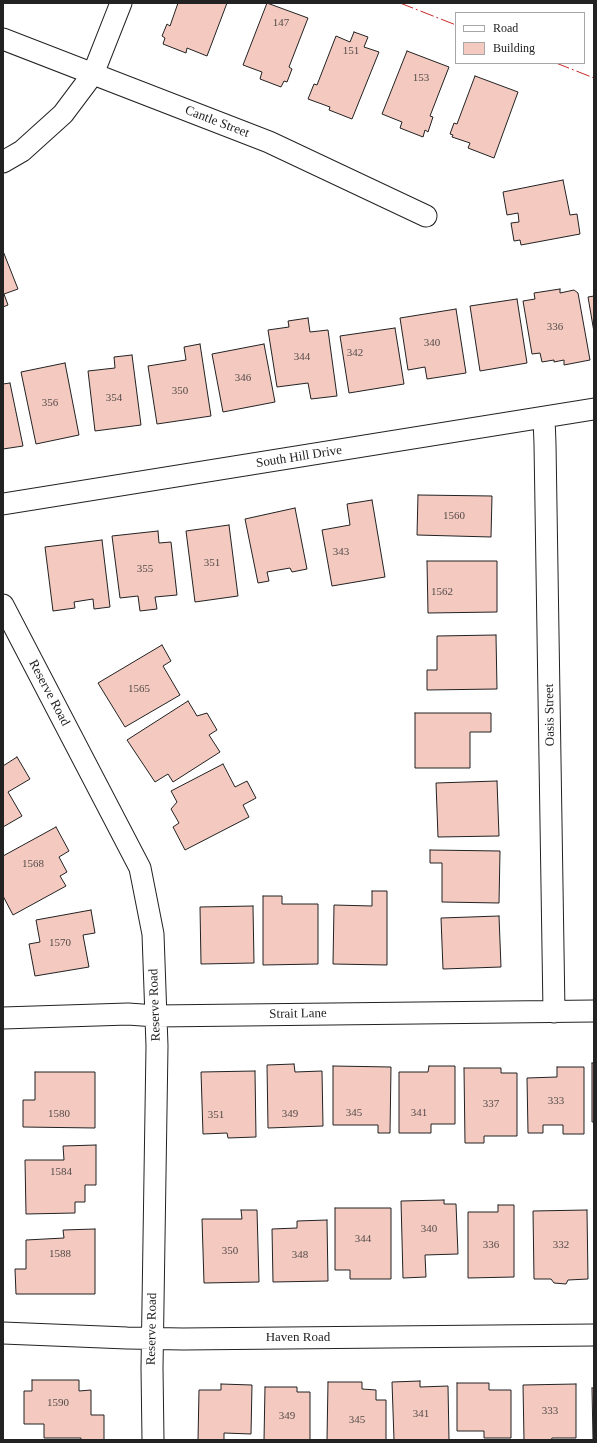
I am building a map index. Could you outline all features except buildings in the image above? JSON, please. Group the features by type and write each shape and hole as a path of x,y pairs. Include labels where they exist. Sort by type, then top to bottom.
{"street":[{"path":"3,162 22,152 63,114 93,74 121,3"},
{"name":"Cantle Street","path":"3,38 269,142 426,216"},
{"name":"South Hill Drive","path":"3,504 594,409"},
{"name":"Oasis Street","path":"544,418 554,1012"},
{"name":"Reserve Road","path":"3,605 140,868 153,934 157,1046 152,1338 153,1440"},
{"name":"Strait Lane","path":"3,1018 128,1014 156,1016 594,1011"},
{"name":"Haven Road","path":"3,1333 127,1338 594,1335"}],"power":[{"path":"400,3 455,25"},
{"path":"559,64 594,78"}]}
